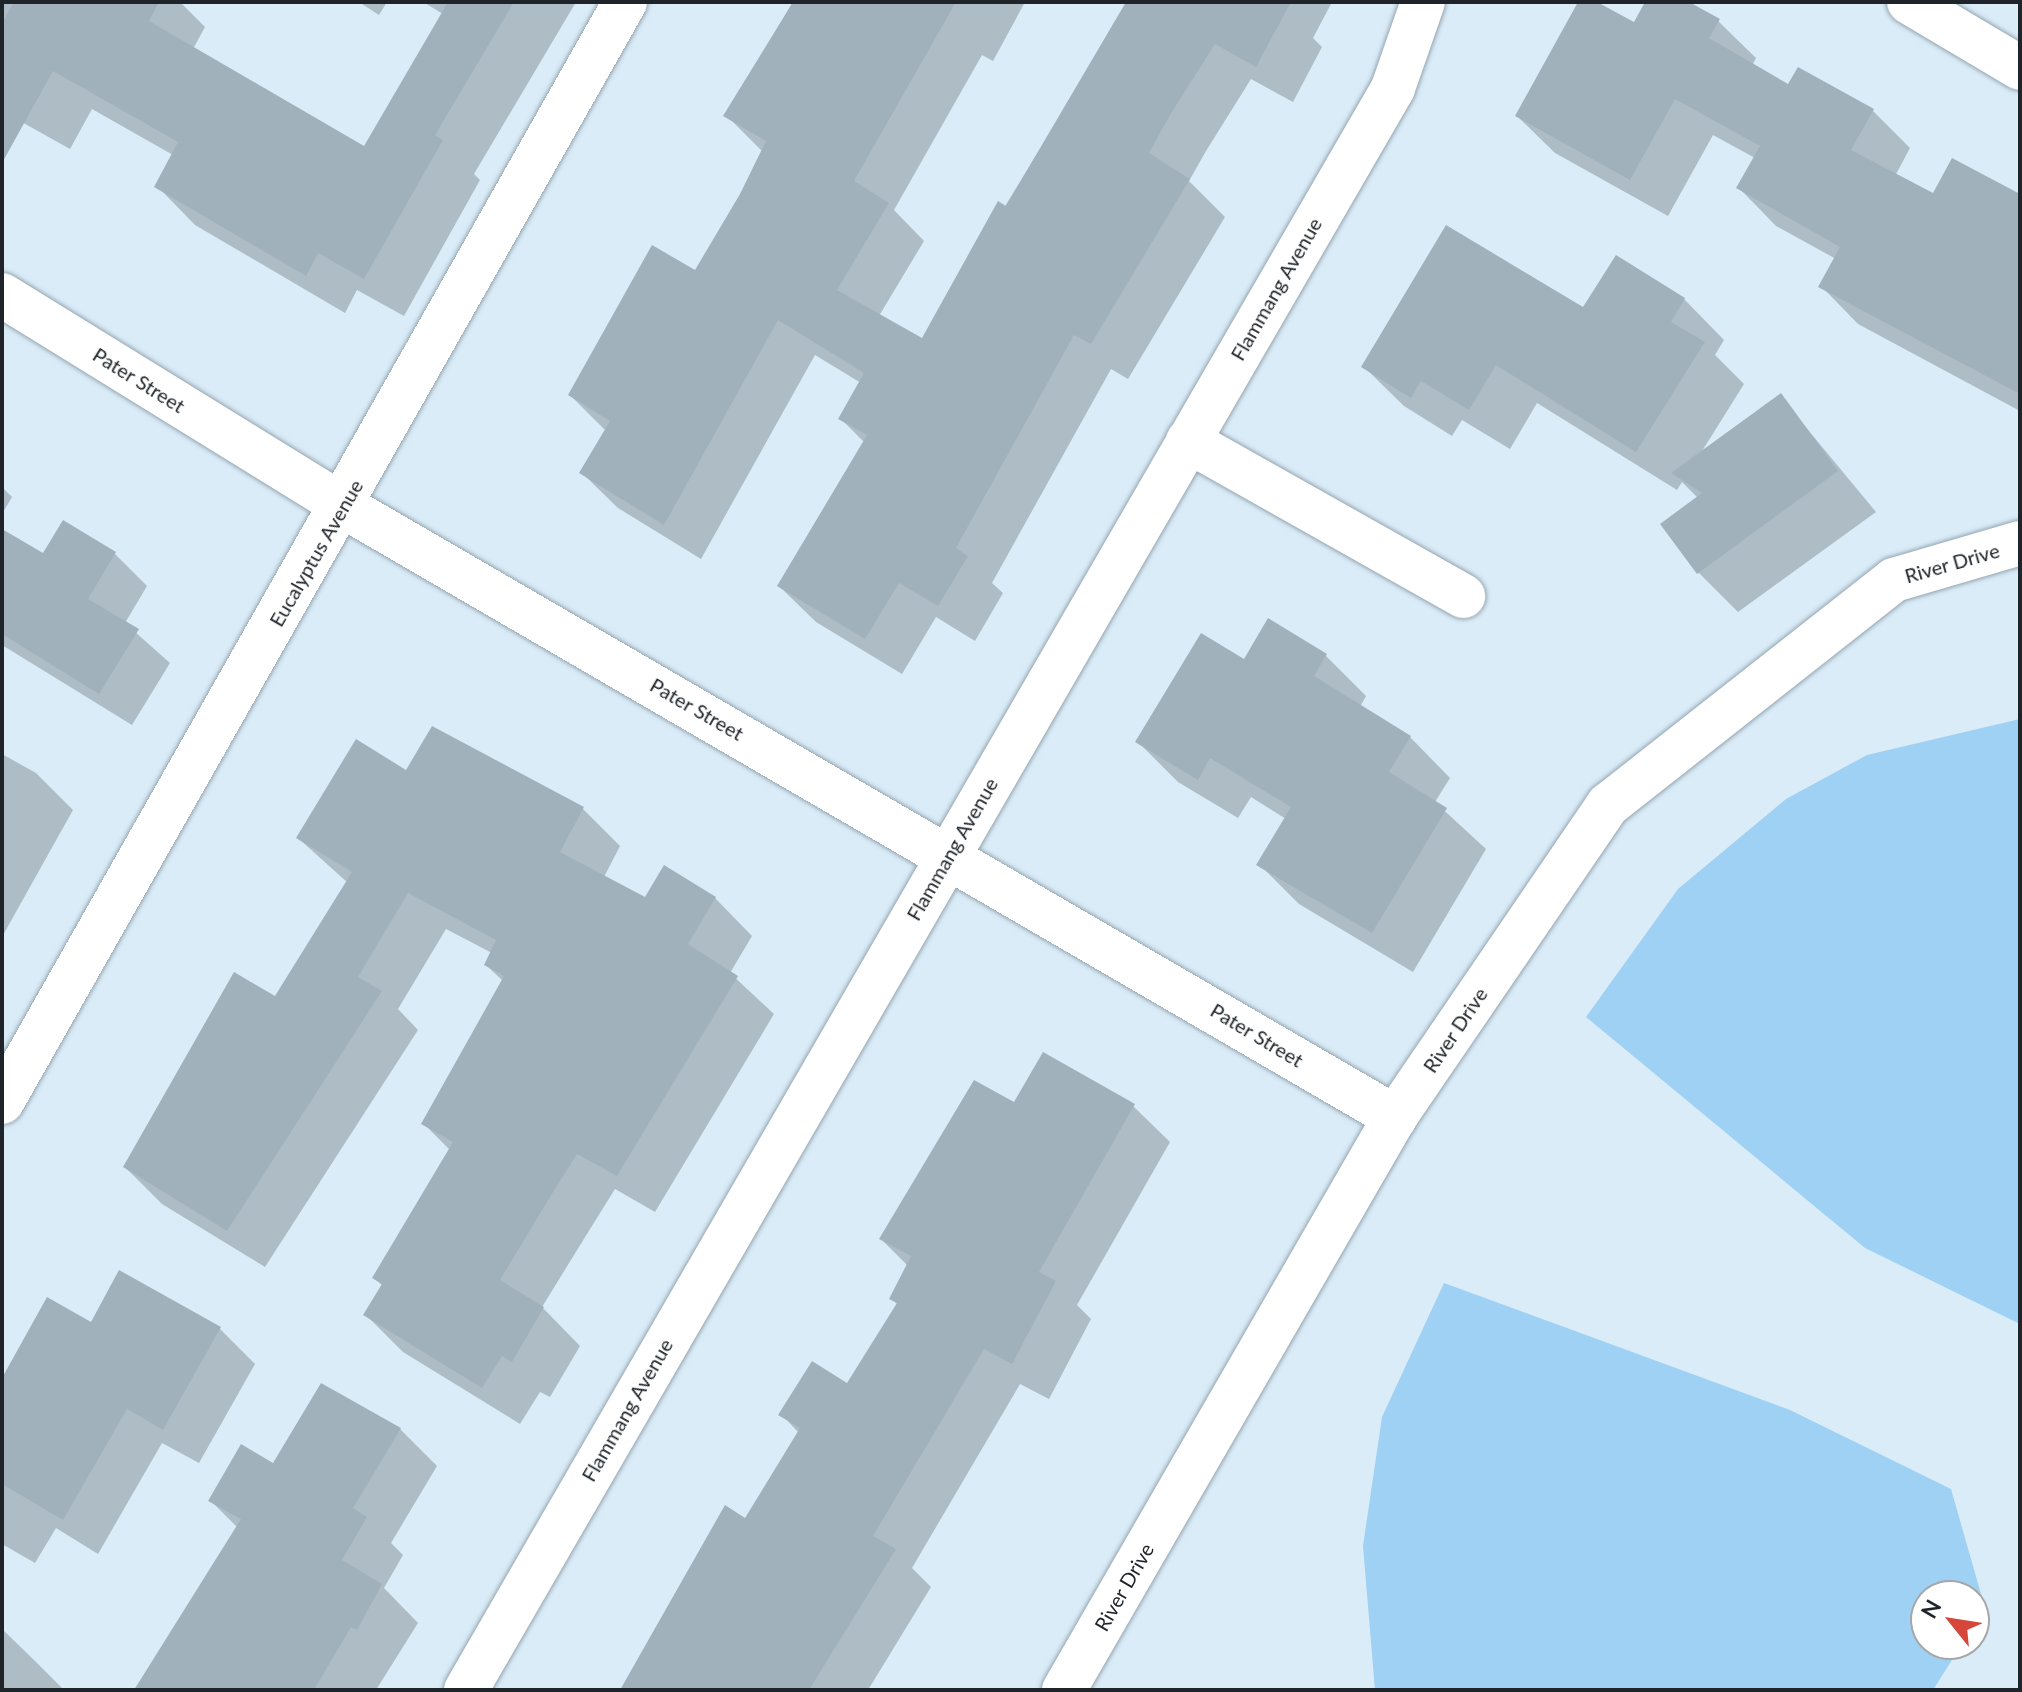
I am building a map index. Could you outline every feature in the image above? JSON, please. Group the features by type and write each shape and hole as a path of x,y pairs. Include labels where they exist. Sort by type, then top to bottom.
{"street":[{"name":"Eucalyptus Avenue","path":"2,1102 343,506 625,2"},
{"name":"Flammang Avenue","path":"466,1690 1393,88 1423,2"},
{"path":"1909,2 2020,68"},
{"name":"Pater Street","path":"2,295 343,506 949,853 1395,1117"},
{"path":"1188,441 1463,596"},
{"name":"River Drive","path":"1064,1690 1395,1117 1608,805 1894,580 2020,543"}],"shaded area":[{"path":"2020,719 2020,1324 1865,1248 1586,1017 1678,889 1786,799 1867,755"},
{"path":"1444,1283 1790,1410 1951,1489 1977,1580 1910,1580 1910,1660 1952,1660 1933,1690 1375,1690 1363,1546 1382,1417"}],"building":[{"path":"14,2 159,2 149,21 364,146 448,2 514,2 435,135 443,140 364,279 318,253 306,276 154,187 178,142 53,71 2,163 2,23"},
{"path":"793,2 956,2 854,181 889,203 837,290 922,338 998,201 1006,206 1126,2 1291,2 1256,67 1215,44 1170,115 1149,153 1190,179 1091,344 1074,335 956,548 968,556 938,606 899,583 865,639 777,586 867,435 838,419 864,373 778,320 664,525 579,473 610,421 568,395 652,245 695,270 740,194 766,141 723,116"},
{"path":"1578,2 1597,2 1634,22 1645,2 1689,2 1720,19 1709,38 1788,84 1798,67 1874,109 1851,150 1933,193 1952,158 2020,194 2020,394 1818,287 1840,247 1736,188 1760,146 1675,99 1630,180 1515,116"},
{"path":"1446,225 1583,307 1616,255 1685,298 1671,322 1705,342 1636,452 1496,365 1469,410 1421,381 1411,398 1361,367"},
{"path":"1781,393 1838,471 1697,574 1660,524 1702,493 1671,473"},
{"path":"63,520 116,552 88,599 139,629 99,694 2,634 2,529 43,553"},
{"path":"1268,618 1327,654 1314,676 1411,736 1389,772 1447,808 1372,933 1256,865 1291,807 1210,758 1198,780 1135,742 1201,633 1244,659"},
{"path":"432,726 584,807 560,852 645,897 664,865 716,897 688,944 738,976 617,1176 577,1154 550,1197 500,1280 544,1307 512,1362 502,1356 482,1388 363,1315 382,1284 372,1278 453,1142 421,1124 504,976 484,965 496,940 408,893 358,977 382,991 227,1231 123,1167 234,972 275,996 352,872 296,838 356,739 406,770"},
{"path":"1043,1052 1135,1104 1039,1272 1056,1281 1012,1364 984,1349 873,1536 896,1549 809,1690 620,1690 725,1505 745,1518 800,1428 778,1415 812,1361 847,1383 897,1303 889,1299 911,1256 879,1239 974,1080 1014,1102"},
{"path":"119,1270 221,1327 163,1430 127,1409 63,1520 2,1484 2,1378 47,1297 91,1322"},
{"path":"321,1383 401,1428 353,1508 367,1517 342,1560 382,1584 357,1630 351,1627 314,1690 134,1690 241,1519 208,1501 241,1444 273,1463"}]}
